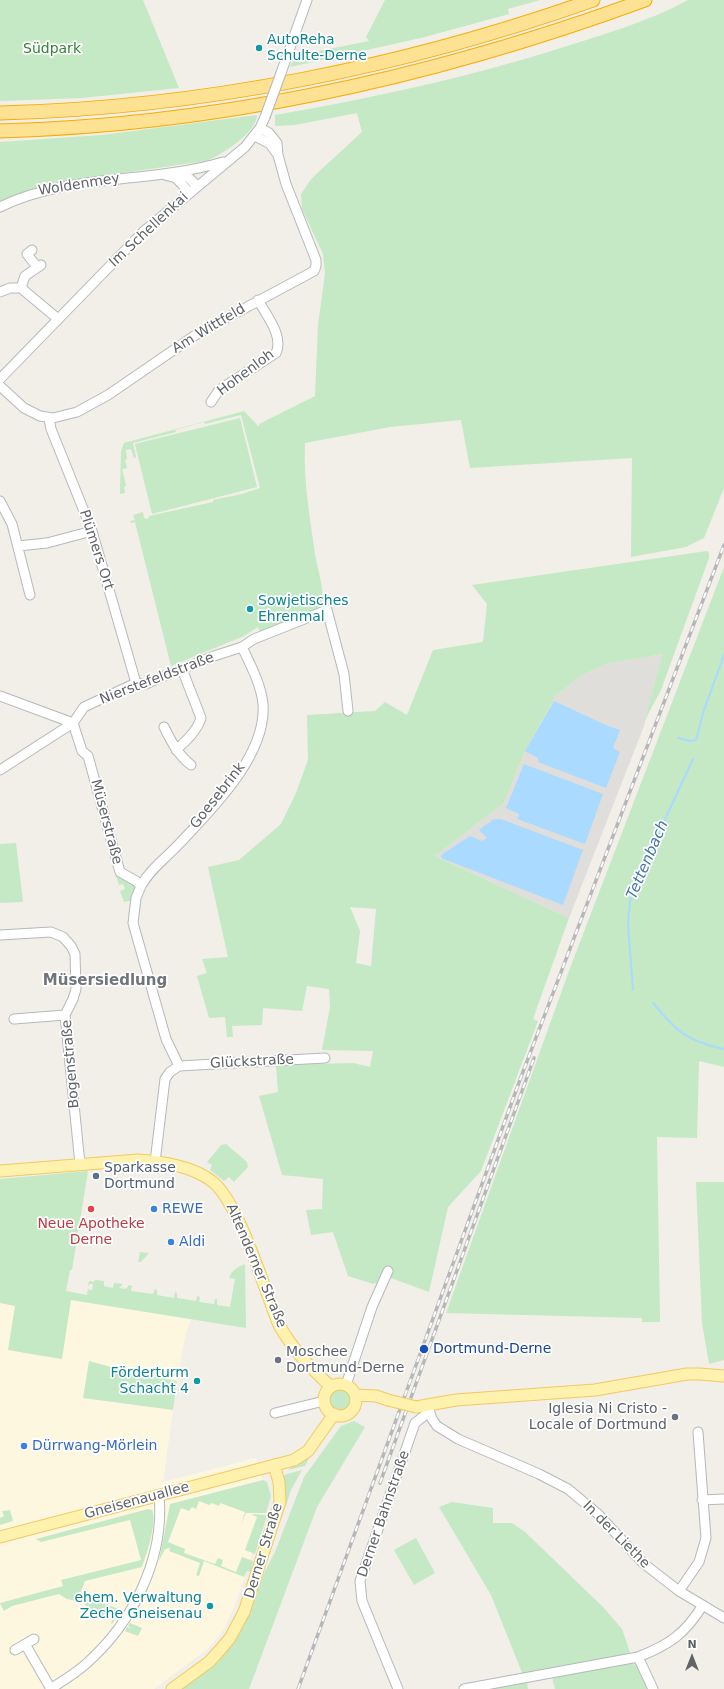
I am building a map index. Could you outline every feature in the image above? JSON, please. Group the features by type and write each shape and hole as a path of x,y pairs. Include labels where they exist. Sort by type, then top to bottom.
{"highway":[{"path":"0,113 152,102 307,78 446,46 593,0"},
{"path":"0,130 95,125 154,119 260,104 352,86 429,69 480,55 566,28 645,0"}],"main road":[{"name":"Altenderner Straße","path":"0,1171 124,1160 154,1162 196,1172 213,1182 230,1202 279,1325 294,1349 331,1387"},
{"path":"356,1395 376,1396 428,1409 456,1400 595,1390 687,1374 723,1374"},
{"path":"338,1384 346,1385 353,1390 356,1395 355,1406 351,1412 343,1416 334,1414 328,1410 324,1401 326,1393 331,1387 338,1384"},
{"path":"274,1465 294,1460 308,1451 334,1414"},
{"name":"Gneisenauallee","path":"0,1537 274,1465"},
{"name":"Derner Straße","path":"172,1689 205,1665 220,1650 230,1638 244,1612 280,1502 279,1482 274,1465"}],"street":[{"name":"Im Schellenkai","path":"0,379 143,232 227,161 257,132 265,117 307,0"},
{"name":"Am Wittfeld","path":"50,419 66,416 84,409 108,395 197,334 314,271 316,260 288,190 278,155 276,141 257,132"},
{"name":"Woldenmey","path":"0,207 35,192 73,183 162,174 227,161"},
{"path":"175,171 184,174 197,186"},
{"path":"162,174 176,178 189,192"},
{"path":"21,288 25,276 39,266 27,254 32,250"},
{"path":"0,292 10,288 21,288 58,319"},
{"name":"Hohenloh","path":"211,402 219,390 276,353 279,347 278,338 258,300"},
{"path":"0,386 31,413 50,419"},
{"name":"Plümers Ort","path":"50,419 51,429 92,531 136,683"},
{"path":"0,501 12,524 30,595"},
{"path":"18,546 59,540 92,531"},
{"name":"Nierstefeldstraße","path":"0,770 73,723 84,707 136,683 146,684 214,656 242,647 254,639 327,610 344,674 348,711"},
{"name":"Goesebrink","path":"141,886 148,874 202,819 227,790 244,765 259,735 263,717 263,702 260,690 242,647"},
{"path":"176,750 189,737 199,724 201,718 182,669"},
{"path":"0,696 73,723"},
{"name":"Müserstraße","path":"73,723 82,751 88,756 120,872 136,880 141,886"},
{"path":"164,727 176,750 183,759 191,765"},
{"path":"141,886 136,898 133,923 166,1039 179,1066 170,1072 165,1079 154,1162"},
{"name":"Bogenstraße","path":"0,935 51,932 63,938 71,946 75,954 76,988 73,999 65,1015 80,1164"},
{"path":"14,1019 65,1015"},
{"name":"Glückstraße","path":"179,1066 325,1058"},
{"path":"346,1385 372,1306 388,1271"},
{"path":"275,1413 324,1401"},
{"name":"Derner Bahnstraße","path":"398,1689 362,1601 360,1581 415,1423 428,1409"},
{"name":"In der Liethe","path":"428,1409 437,1426 458,1439 539,1474 568,1489 598,1514 643,1563 679,1591 724,1618"},
{"path":"679,1591 695,1570 703,1552 706,1538 698,1432"},
{"path":"25,1644 50,1689 87,1663 102,1648 116,1631 148,1577 158,1542 161,1513 160,1495"},
{"path":"702,1500 724,1499"},
{"path":"464,1689 638,1657 660,1648 672,1641 692,1622 703,1605"},
{"path":"15,1650 34,1639"},
{"path":"638,1657 653,1689"}],"shaded area":[{"path":"662,654 644,726 569,918 435,856 504,803 525,751 556,695 583,675 606,664"},
{"path":"70,1300 191,1319 186,1332 177,1381 163,1482 256,1458 269,1500 236,1603 224,1629 209,1648 154,1689 0,1689 0,1303 15,1305 21,1353 62,1359"}],"green space":[{"name":"Südpark","path":"0,0 143,0 179,88 82,98 0,101"},
{"path":"385,0 540,0 508,9 509,14 425,37 290,67 294,56 369,41 366,37"},
{"path":"688,0 724,0 724,488 704,538 686,547 631,557 632,458 470,468 461,420 390,427 305,443 307,498 315,554 322,586 322,604 316,610 260,633 258,627 244,636 171,666 135,522 131,523 130,521 135,520 133,515 143,512 144,518 148,519 149,516 213,502 213,500 242,494 260,488 241,415 205,424 204,422 175,430 176,432 133,443 136,457 134,458 131,449 126,450 127,459 125,460 127,468 122,469 126,486 124,487 125,493 120,494 121,452 124,443 244,411 259,427 259,424 315,396 318,325 325,273 323,254 302,209 301,194 312,178 362,132 357,113 295,125 275,126 275,115 422,86 531,57 629,26"},
{"path":"257,115 251,129 245,136 229,149 206,161 73,180 35,192 0,207 0,142 102,135"},
{"path":"240,418 257,487 152,514 135,444"},
{"path":"707,551 709,553 709,558 661,690 645,720 662,654 606,664 583,675 556,695 525,751 504,803 435,856 569,918 533,1019 538,1021 481,1171 448,1207 429,1292 391,1278 373,1284 348,1276 333,1232 311,1235 306,1210 322,1209 323,1179 282,1175 259,1096 278,1092 276,1065 353,1063 370,1067 373,1051 322,1050 330,1007 329,989 307,986 302,1011 263,1008 262,1025 232,1026 233,1037 227,1037 225,1017 209,1018 197,976 207,973 202,959 228,957 208,867 239,860 281,824 296,793 308,760 307,715 375,711 385,702 407,715 433,650 483,642 487,604 472,585","holes":["350,907 376,909 371,966 356,963 360,931"]},
{"path":"724,567 724,1067 699,1061 697,1138 657,1137 660,1322 642,1322 642,1318 446,1313 570,968"},
{"path":"16,843 23,902 0,903 0,844"},
{"path":"120,875 135,885 133,900 124,902 120,891 125,889 123,884 119,885 116,876"},
{"path":"226,1144 247,1162 248,1167 234,1182 229,1177 224,1181 210,1170 212,1165 207,1162 221,1145"},
{"path":"88,1171 72,1270 70,1270 66,1291 87,1295 88,1288 89,1290 92,1290 93,1284 88,1286 89,1281 94,1282 95,1280 104,1281 104,1286 113,1288 114,1283 123,1284 119,1288 126,1289 129,1285 132,1286 131,1291 153,1294 155,1289 157,1290 157,1295 174,1298 175,1292 177,1293 177,1298 196,1301 197,1296 200,1297 199,1302 214,1304 215,1299 217,1299 217,1305 230,1307 235,1279 229,1278 235,1269 245,1264 246,1328 71,1300 62,1359 8,1350 15,1306 0,1303 0,1179"},
{"path":"696,1182 724,1182 724,1360 709,1364 702,1323"},
{"path":"140,1252 149,1253 141,1262 138,1262"},
{"path":"89,1361 133,1373 177,1381 173,1410 83,1398"},
{"path":"340,1388 344,1389 350,1395 350,1403 344,1409 340,1410 336,1409 330,1403 329,1399 330,1395 336,1389"},
{"path":"354,1421 365,1427 317,1507 249,1689 180,1689 218,1662 239,1634 254,1601 263,1575 275,1552 304,1477 341,1426"},
{"path":"310,1456 305,1466 287,1470"},
{"path":"302,1470 291,1490 282,1517 284,1475"},
{"path":"263,1480 267,1482 271,1496 266,1513 246,1513 241,1525 245,1512 220,1503 219,1506 212,1503 209,1505 199,1501 196,1509 192,1507 189,1511 181,1508 168,1542 185,1549 184,1553 215,1564 218,1558 223,1560 221,1566 236,1572 242,1557 253,1561 251,1572 247,1571 244,1577 204,1561 199,1576 196,1575 200,1563 169,1551 170,1548 165,1549 159,1561 170,1504"},
{"path":"452,1502 493,1508 493,1523 512,1523 525,1532 603,1607 622,1629 631,1655 523,1675 491,1595 439,1507"},
{"path":"148,1509 152,1510 154,1522 151,1538 142,1567 85,1581 80,1594 121,1610 112,1624 113,1619 105,1613 102,1617 81,1602 67,1599 59,1594 12,1606 4,1611 0,1603 63,1586 61,1580 141,1560 130,1520 41,1542 36,1539"},
{"path":"10,1510 13,1521 0,1525 0,1518 4,1516 2,1511"},
{"path":"251,1514 267,1515 255,1554 245,1550 257,1517"},
{"path":"416,1538 435,1573 414,1585 394,1550"},
{"path":"130,1623 142,1628 138,1636 125,1631 127,1627 132,1629 128,1626"},
{"path":"630,1663 636,1665 647,1689 555,1689 552,1677"},
{"path":"527,1682 528,1689 482,1689"}],"water":[{"path":"554,701 620,730 613,748 620,752 606,788 538,762 538,758 525,751"},
{"path":"524,764 603,794 585,844 517,819 519,814 506,808"},
{"path":"494,819 501,819 583,850 563,905 441,858 441,855 470,836 482,841 487,838 479,830"}],"waterway":[{"path":"678,738 690,741 696,740 704,710 724,655"},
{"name":"Tettenbach","path":"633,990 628,924 630,900 641,881 648,856 693,759"},
{"name":"Tettenbach","path":"653,1003 669,1021 684,1034 701,1043 724,1049"}],"railway":[{"path":"298,1689 521,1077 724,545"},
{"path":"380,1483 534,1058"}],"place":[{"name":"AutoReha Schulte-Derne","path":"259,48"},
{"name":"Sowjetisches Ehrenmal","path":"250,609"},
{"name":"Sparkasse Dortmund","path":"96,1176"},
{"name":"Neue Apotheke Derne","path":"91,1209"},
{"name":"REWE","path":"154,1209"},
{"name":"Aldi","path":"171,1242"},
{"name":"Dortmund-Derne","path":"424,1349"},
{"name":"Moschee Dortmund-Derne","path":"278,1360"},
{"name":"Förderturm Schacht 4","path":"197,1381"},
{"name":"Iglesia Ni Cristo - Locale of Dortmund","path":"675,1417"},
{"name":"Dürrwang-Mörlein","path":"24,1446"},
{"name":"ehem. Verwaltung Zeche Gneisenau","path":"210,1606"}],"district":[{"name":"Müsersiedlung","path":"105,981"}]}
